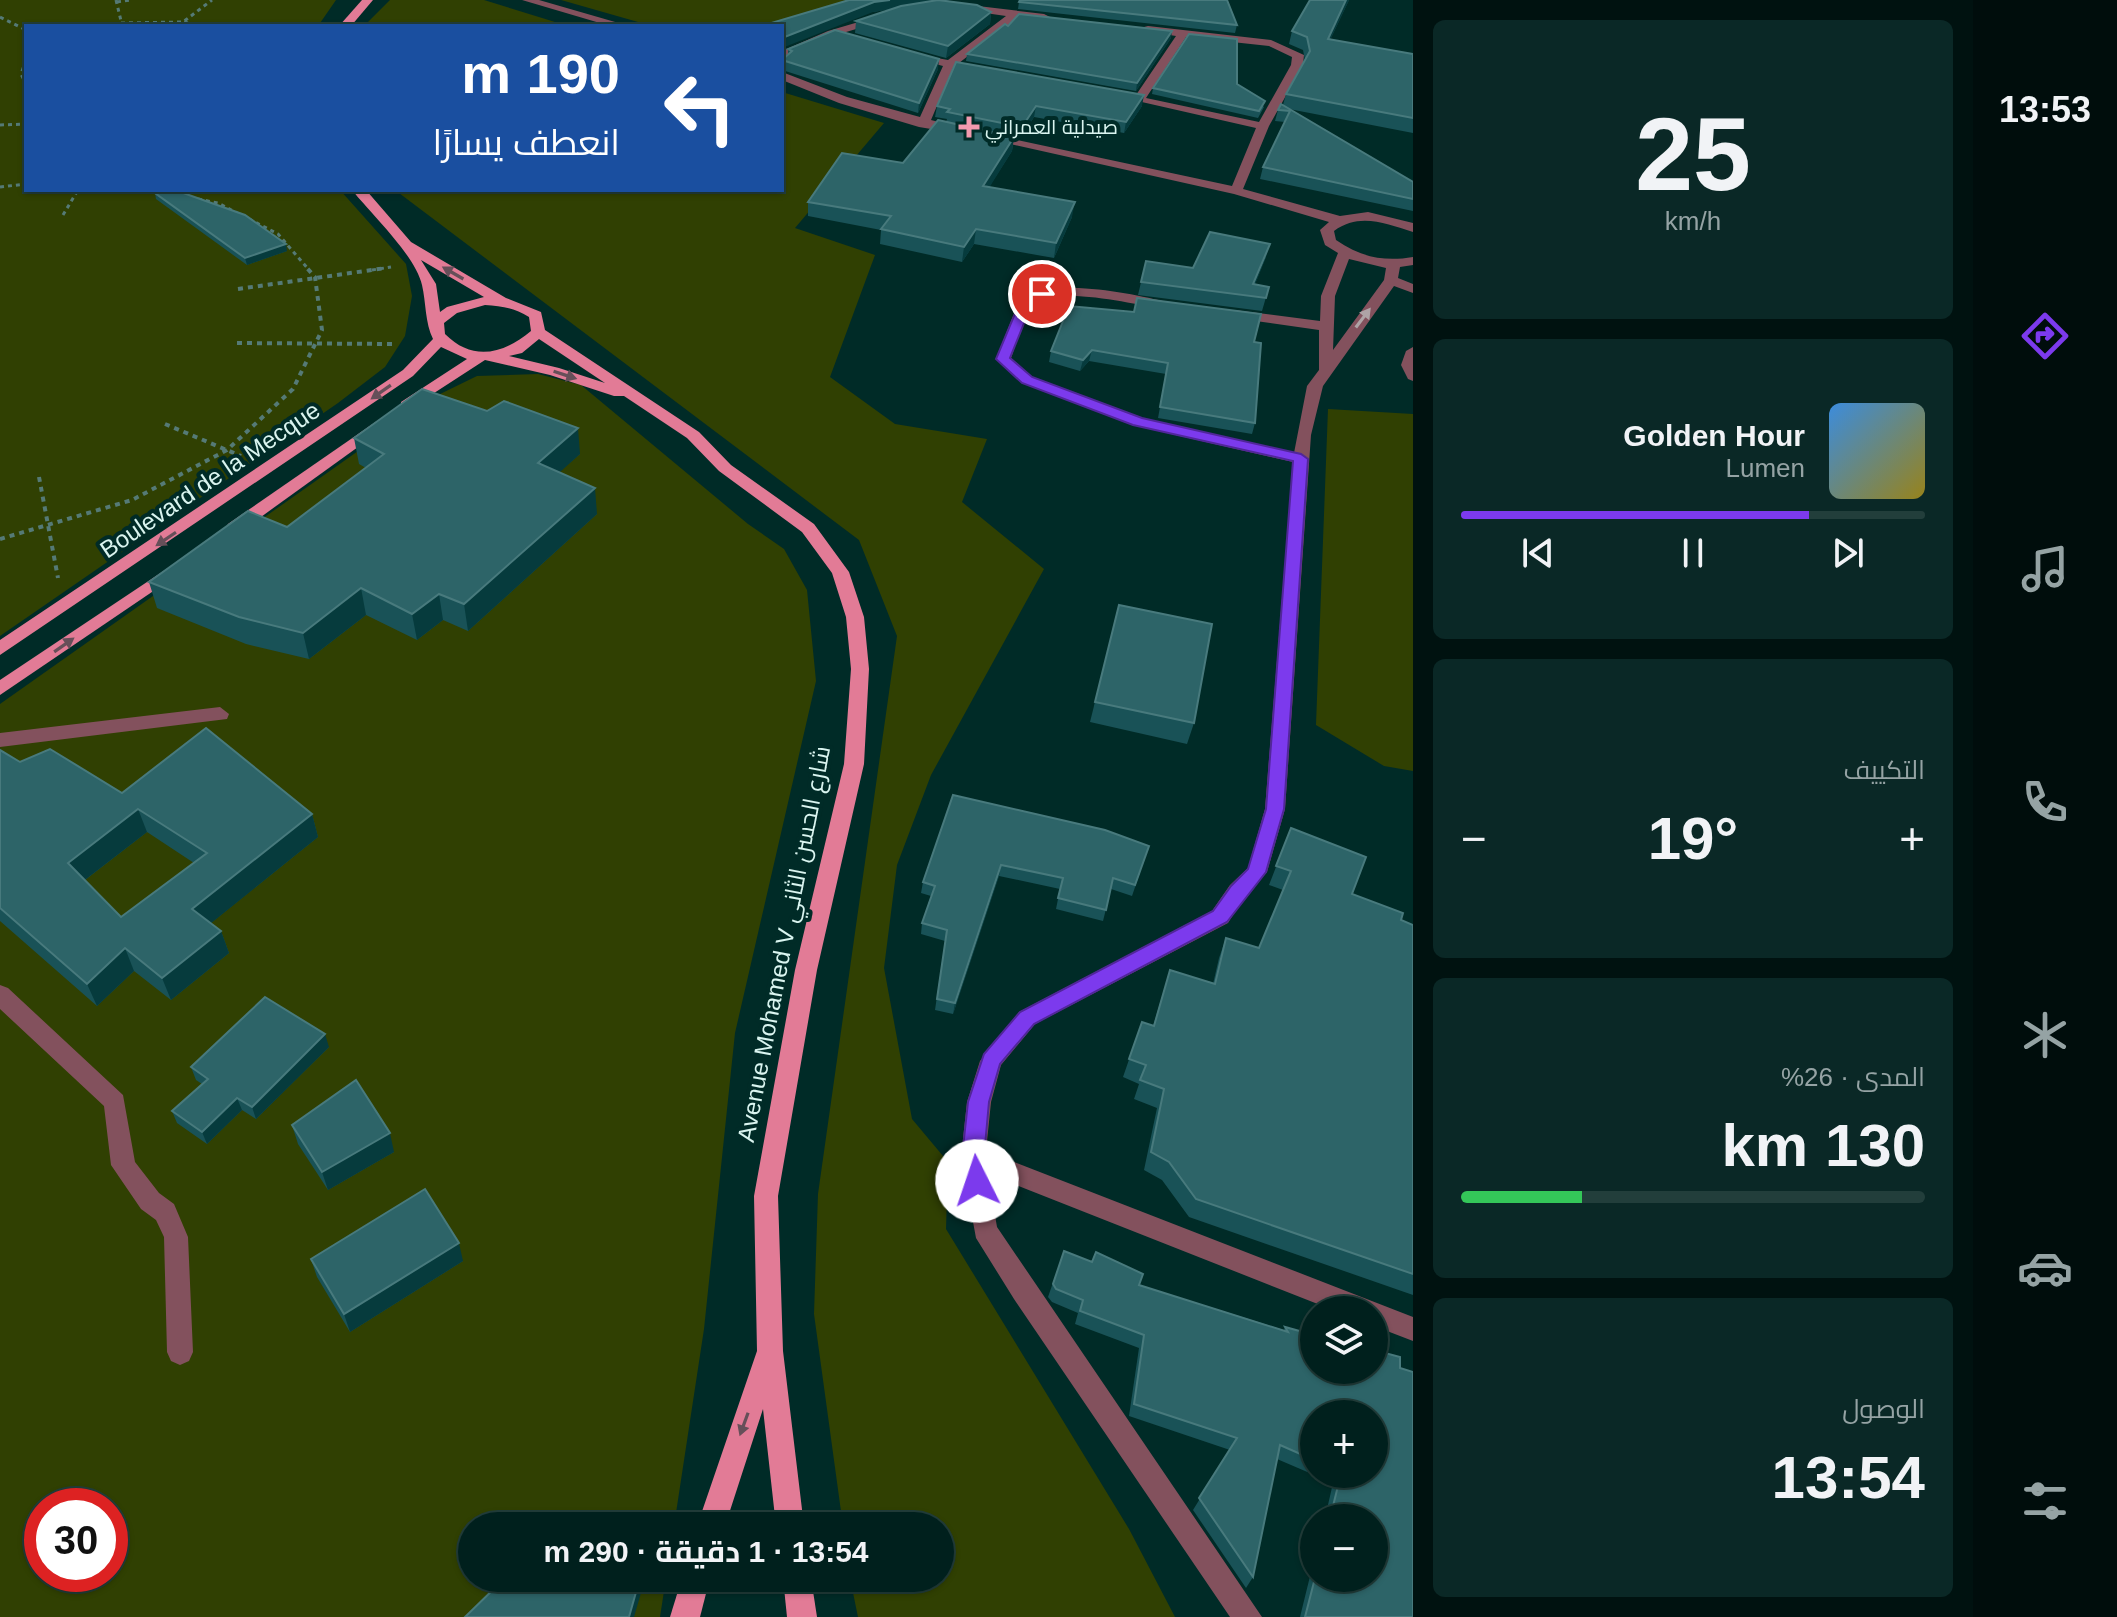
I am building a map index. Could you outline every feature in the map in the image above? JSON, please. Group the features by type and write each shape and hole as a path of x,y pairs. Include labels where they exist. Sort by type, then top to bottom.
{"main road":[{"path":"347,24 368,0"},
{"name":"Avenue Mohamed V شارع الحسن الثاني","path":"361,192 406,245 501,301 516,303 536,315 538,332 693,435 725,468 808,528 840,572 855,617 860,669 854,764 806,970 766,1196 770,1351 788,1512"},
{"path":"406,245 429,284 429,299 437,323"},
{"path":"501,301 469,303 444,315 437,323 435,332 439,341 449,349 554,371 646,401"},
{"path":"486,356 521,348 538,332"},
{"name":"Boulevard de la Mecque","path":"0,649 272,468 408,373 439,341"},
{"name":"Boulevard de la Mecque","path":"222,535 423,393 486,356"},
{"path":"272,468 301,481"},
{"path":"0,689 183,563"},
{"path":"716,1512 770,1351"},
{"path":"685,1617 692,1592"},
{"path":"799,1592 802,1617"}],"street":[{"path":"527,0 616,24"},
{"path":"972,9 983,0"},
{"path":"946,6 1061,19"},
{"path":"923,124 949,65 1015,14"},
{"path":"784,54 832,33 888,16"},
{"path":"1137,28 1271,43 1298,55 1297,65 1263,126 1236,191"},
{"path":"832,33 861,41"},
{"path":"1140,98 1183,33"},
{"path":"905,53 994,74"},
{"path":"784,77 843,100 923,124 967,133"},
{"path":"1097,92 1140,98 1263,126"},
{"path":"982,136 1236,191 1338,220 1375,217 1413,228"},
{"path":"1338,220 1327,230 1330,242 1344,254 1368,262 1394,264 1413,261"},
{"path":"1325,369 1328,296 1344,254"},
{"path":"1247,1617 1023,1291 985,1230 973,1157 979,1102 991,1061 1027,1018 1220,917 1237,891 1257,872 1275,809 1301,459 1308,412 1315,386 1391,280 1394,264"},
{"path":"1391,280 1413,289"},
{"path":"1172,306 1064,292 1042,294 1026,304 1003,359 1027,380 1138,422 1301,459"},
{"path":"1218,312 1325,326"},
{"path":"1413,351 1408,365 1413,376"},
{"path":"0,740 220,714"},
{"path":"0,994 115,1102 123,1165 150,1201 165,1212 176,1237 180,1352"},
{"path":"973,1157 1328,1296"},
{"path":"1388,1319 1413,1329"}],"path":[{"path":"121,24 117,1 130,0"},
{"path":"183,22 212,0"},
{"path":"0,17 24,29"},
{"path":"142,24 191,24"},
{"path":"0,125 24,124"},
{"path":"0,187 24,184"},
{"path":"63,215 77,192"},
{"path":"0,539 132,500 227,450 293,389 322,330 315,277 278,234 218,203 187,197"},
{"path":"238,289 392,267"},
{"path":"237,343 394,344"},
{"path":"165,424 272,468"},
{"path":"39,477 60,586"}],"green space":[{"path":"0,0 336,0 319,24 24,24 24,192 342,192 406,264 412,296 405,336 385,367 338,403 0,636"},
{"path":"390,0 484,0 562,24 366,24"},
{"path":"561,0 880,0 784,25 645,24"},
{"path":"784,93 884,123 795,228 875,255 830,377 895,424 987,439 962,502 1044,569 931,775 897,865 884,968 912,1119 948,1162 946,1229 1129,1529 1175,1617 858,1617 853,1592 954,1592 954,1512 841,1512 814,1314 818,1194 897,636 859,540 398,192 784,192"},
{"path":"538,374 581,385 748,524 784,549 807,590 816,681 735,1033 704,1329 676,1512 458,1512 458,1592 664,1592 660,1617 0,1617 0,704 436,396 477,376"},
{"path":"1328,409 1413,414 1413,771 1384,766 1316,725"}],"building":[{"path":"849,0 890,0 874,2 784,37 784,24 768,24"},
{"path":"938,0 977,5 991,12 948,46 856,21 901,6"},
{"path":"1227,0 1237,25 1019,2"},
{"path":"1310,0 1346,0 1328,39 1413,54 1413,118 1286,94 1310,51 1307,37 1292,31"},
{"path":"1019,14 1172,31 1137,83 967,54 1005,24 1008,26"},
{"path":"835,30 939,59 919,103 784,61 792,51 788,49"},
{"path":"1189,34 1237,39 1237,84 1265,101 1259,111 1153,88"},
{"path":"956,62 1144,95 1126,122 1036,106 1022,127 947,112 950,109 937,106"},
{"path":"1281,104 1413,182 1413,199 1263,167 1290,111 1278,110"},
{"path":"938,120 1014,137 983,186 1075,202 1056,243 976,229 964,247 881,229 891,216 808,202 842,153 903,163"},
{"path":"181,192 245,215 286,244 245,258 155,193"},
{"path":"1210,232 1270,244 1253,284 1269,287 1266,298 1141,282 1146,261 1193,268"},
{"path":"1137,298 1261,314 1254,342 1261,343 1255,423 1160,407 1168,363 1092,350 1083,360 1051,351 1069,306 1134,312"},
{"path":"422,389 487,411 504,401 578,428 538,463 595,488 464,604 439,594 412,614 361,588 303,633 239,617 149,582 248,511 287,527 384,454 354,438"},
{"path":"1119,605 1212,624 1194,723 1095,702"},
{"path":"206,728 312,814 192,909 221,931 162,978 125,948 87,984 0,908 0,750 20,762 50,749 122,793","holes":["138,809 207,853 121,917 68,863"]},
{"path":"953,795 1105,830 1149,846 1135,885 1113,878 1106,910 1058,898 1063,878 1001,865 955,1003 937,999 947,930 922,923 935,886 923,882"},
{"path":"1291,828 1366,857 1352,894 1403,913 1401,920 1413,925 1413,1274 1196,1199 1169,1162 1151,1152 1164,1089 1140,1080 1146,1065 1129,1059 1142,1022 1154,1026 1170,970 1215,984 1226,938 1259,948 1291,871 1276,866"},
{"path":"265,997 325,1034 252,1107 237,1098 202,1132 172,1111 208,1079 191,1067"},
{"path":"356,1080 390,1133 322,1172 292,1125"},
{"path":"425,1189 459,1243 344,1314 311,1259"},
{"path":"1064,1251 1092,1262 1096,1252 1143,1274 1139,1285 1288,1332 1285,1327 1300,1331 1300,1384 1388,1384 1388,1354 1400,1357 1400,1368 1413,1372 1413,1617 1305,1617 1311,1592 1388,1592 1388,1504 1334,1504 1338,1488 1388,1488 1388,1400 1300,1400 1300,1454 1280,1445 1253,1577 1199,1498 1237,1438 1134,1404 1144,1335 1080,1311 1083,1300 1056,1289 1053,1284"},
{"path":"491,1592 636,1592 629,1617 465,1617"}],"place":[{"name":"صيدلية العمراني","path":"969,127"}],"route":[{"path":"977,1181 973,1157 979,1102 991,1061 1027,1018 1066,999 1092,981 1220,917 1237,891 1257,872 1275,809 1301,459 1138,422 1057,394 1027,380 1003,359 1026,304 1042,294"}]}
